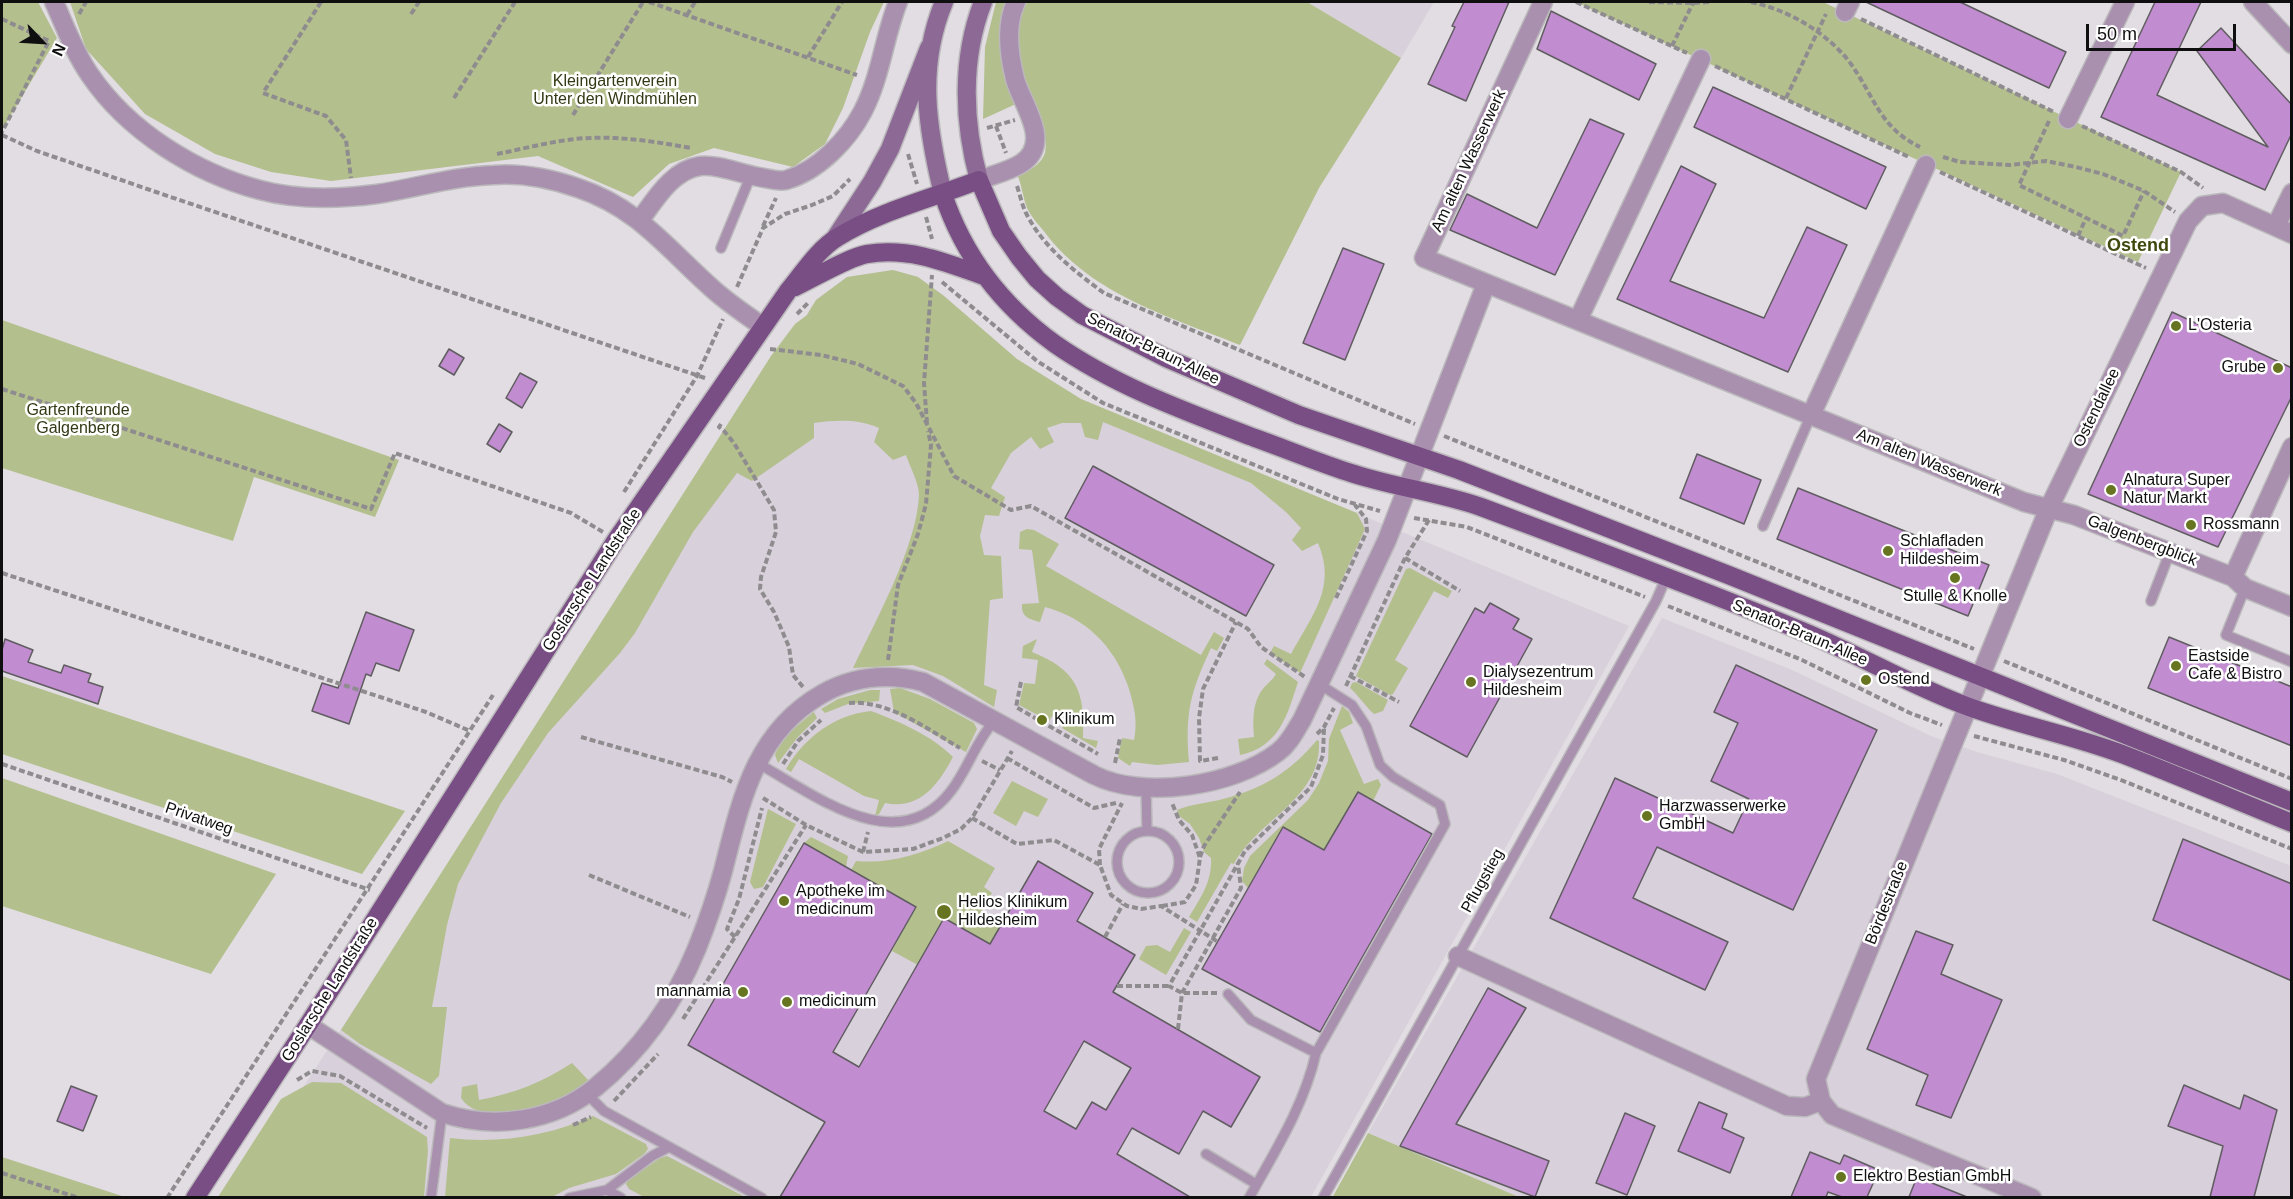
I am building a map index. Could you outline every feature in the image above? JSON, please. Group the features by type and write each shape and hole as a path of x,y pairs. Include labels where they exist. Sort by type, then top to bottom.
{"main road":[{"path":"836,237 887,155 929,48 944,2"},
{"path":"929,48 926,96 930,132 943,194 979,180 968,133 967,85 973,33 982,2"},
{"name":"Senator-Braun-Allee","path":"979,180 1001,231 1019,257 1057,297 1082,315 1166,358 1299,416 1419,456 1731,576 2292,802"},
{"name":"Senator-Braun-Allee","path":"943,194 951,219 966,249 984,276 1028,322 1055,343 1116,379 1205,419 1352,474 1475,505 1803,631 1915,685 1968,707 2122,754 2292,823"},
{"name":"Goslarsche Landstraße","path":"195,1197 308,1025 616,540 788,291 836,237 877,217 943,194"},
{"path":"788,291 865,254 902,252 933,258 984,276"}],"street":[{"path":"54,2 72,44 99,87 133,122 170,151 210,172 260,190 310,198 354,196 494,174 526,177 579,188 640,220 714,290 762,326"},
{"path":"640,220 659,194 678,175 700,166 784,181 807,170 831,153 863,112 876,81 898,2"},
{"path":"979,180 1012,168 1028,158 1035,141 1034,127 1015,80 1008,44 1016,2"},
{"name":"Am alten Wasserwerk","path":"1543,2 1424,258 2024,502 2049,508"},
{"path":"2061,116 2124,2"},
{"path":"2253,2 2292,44"},
{"path":"1578,320 1701,59"},
{"path":"1810,415 1929,157"},
{"path":"2223,203 2284,230 2292,193"},
{"name":"Ostendallee","path":"1968,707 2049,508 2151,294 2188,221 2202,206 2223,203"},
{"path":"308,1025 442,1113 481,1121 526,1119 550,1113 587,1094 625,1060 654,1026 685,975 706,924 742,797 765,749 785,723 811,701 846,683 886,677 923,682 1104,780 1147,796 1236,774 1278,752 1292,738 1302,720 1387,540 1486,284"},
{"path":"2239,583 2292,447"},
{"name":"Galgenbergblick","path":"2049,508 2074,515 2170,552 2292,607"},
{"name":"Bördestraße","path":"1821,1101 1816,1079 1968,707"},
{"path":"1458,956 1786,1106 1805,1107 1821,1101 1832,1115 2032,1197"}],"lane":[{"path":"721,248 751,175"},
{"path":"1763,526 1810,415"},
{"path":"2151,601 2170,552"},
{"name":"Pflugstieg","path":"1323,1197 1656,601 1666,578"},
{"path":"2239,583 2226,635 2292,662"},
{"path":"1248,1197 1290,1125 1311,1076 1316,1053 1445,824 1440,805 1393,777 1380,765 1366,726 1352,705 1319,684"},
{"path":"757,763 844,811 871,821 888,824 933,808 950,792 987,729 995,720"},
{"path":"1147,796 1147,831"},
{"path":"1147,831 1157,832 1166,837 1178,853 1179,863 1172,881 1155,892 1135,890 1121,876 1118,866 1118,856 1128,838 1147,831"},
{"path":"1228,993 1251,1020 1316,1053"},
{"path":"587,1094 604,1111 762,1197"},
{"path":"431,1197 442,1113"},
{"path":"569,1197 607,1190 651,1156 669,1147"},
{"path":"1206,1154 1256,1184"},
{"path":"607,1190 621,1197"}],"path":[{"path":"76,20 86,2"},
{"path":"321,2 263,93 326,116 346,140 354,196"},
{"path":"411,14 419,2"},
{"path":"454,98 515,2"},
{"path":"573,115 643,2"},
{"path":"649,2 876,81"},
{"path":"687,15 695,2"},
{"path":"808,57 842,2"},
{"path":"1576,2 1786,98 1929,157 2078,236 2162,276"},
{"path":"1649,2 1710,2"},
{"path":"1751,2 1767,5 1818,31 1848,61 1889,126 1929,157 1960,162 2010,165 2046,161 2103,174 2144,191 2188,221"},
{"path":"1672,46 1693,3"},
{"path":"1786,98 1830,5 1848,7 2061,116 2181,172 2223,203"},
{"path":"2,19 49,40 2,134 37,151 723,384"},
{"path":"2061,116 2030,162 2019,185 2123,236 2144,191"},
{"path":"996,126 1026,213 1052,249 1077,273 1104,293 1429,430 2292,779"},
{"path":"486,156 574,139 650,140 700,150"},
{"path":"762,228 784,181"},
{"path":"2078,236 2086,218"},
{"path":"882,707 898,585 918,534 926,504 931,445 924,383 932,274"},
{"path":"795,316 810,301"},
{"path":"764,359 776,341"},
{"path":"770,349 821,355 858,364 903,386 916,403 954,476 1011,510 1031,506 1236,622 1248,629 1261,647 1301,675 1319,684"},
{"path":"2,389 371,509 395,453 571,513 616,540"},
{"path":"725,418 719,427 734,443 774,510 776,532 761,577 760,589 774,612 789,647 793,675 811,701"},
{"path":"1334,603 1367,531 1366,519 1355,505"},
{"path":"1399,702 1350,676 1405,558 1429,520 1477,531 1656,601 1802,660 1910,713 1958,732 2083,766 2292,849"},
{"path":"1405,558 1460,591"},
{"path":"2,573 426,712 489,741"},
{"path":"1220,758 1200,761 1199,718 1203,689 1236,622"},
{"path":"1298,682 1306,665"},
{"path":"1021,682 1016,707 1103,756"},
{"path":"840,706 865,702 882,707 920,725 1000,770"},
{"path":"727,929 739,899 764,799 777,773 798,741 825,713"},
{"path":"1169,986 1202,932 1245,851 1311,787 1323,755 1324,727"},
{"path":"1007,758 1094,808 1147,796"},
{"path":"1109,760 1115,763"},
{"name":"Privatweg","path":"2,764 368,890 387,900"},
{"path":"1123,802 1099,849 1100,866 1111,895 1124,904 1142,909 1185,902 1196,885 1204,846 1242,791"},
{"path":"1171,801 1179,820 1192,835 1200,858"},
{"path":"972,818 1017,844 1054,840 1100,866"},
{"path":"863,852 871,821"},
{"path":"589,875 706,924 727,929 735,937 806,825"},
{"path":"1178,1029 1182,993 1241,888 1238,864"},
{"path":"1104,937 1124,904"},
{"path":"1161,906 1218,942"},
{"path":"1117,986 1169,986 1182,993 1228,993"},
{"path":"295,1082 299,1077 312,1071 340,1076 423,1127 439,1132"},
{"path":"2,1173 79,1197"}],"shaded area":[{"path":"1307,2 1434,2 1401,58"},
{"name":"Helios Klinikum Hildesheim","path":"893,270 918,277 944,296 1017,359 1081,399 1629,626 1311,1197 231,1198 816,300 847,277"},
{"path":"1662,618 1792,670 1931,736 1977,752 2057,774 2291,866 2291,1197 1519,1197 1368,1133"}],"green space":[{"path":"2,2 38,2 57,38 2,130"},
{"name":"Kleingartenverein Unter den Windmühlen","path":"70,2 884,2 870,32 843,108 825,144 793,167 714,148 669,164 633,197 538,156 331,181 271,172 215,154 145,114 86,49"},
{"path":"996,2 1008,2 1016,104 983,119 985,47"},
{"path":"1027,2 1307,2 1401,58 1319,188 1240,345 1161,314 1110,289 1087,274 1065,255 1033,218 1026,204 1018,176 1040,161 1045,153 1046,144 1020,60 1019,30 1021,16"},
{"path":"1576,2 1823,2 2181,172 2138,262"},
{"path":"893,270 918,277 944,296 1017,359 1081,399 1357,513 1365,529 1300,673 1270,653 1274,646 1291,654 1320,601 1325,574 1318,543 1302,551 1292,540 1301,528 1286,512 1251,483 1103,422 1098,440 1085,437 1081,423 1062,423 1047,428 1054,442 1040,449 1031,437 1011,453 991,488 1005,497 999,516 985,515 980,536 984,555 1001,556 1003,598 990,600 984,685 997,690 994,707 943,676 913,665 853,668 903,560 911,537 919,490 906,455 893,460 874,442 879,428 847,421 814,423 814,438 752,481 737,473 693,532 635,633 620,653 548,733 501,803 458,884 447,925 432,1007 447,1007 439,1076 431,1084 360,1044 341,1030 771,356 795,324 807,315 816,300 847,277"},
{"name":"Gartenfreunde Galgenberg","path":"2,320 399,460 375,517 254,477 233,541 2,468"},
{"path":"1027,529 1034,530 1059,544 1046,566 1201,655 1214,632 1224,638 1217,651 1211,648 1194,691 1188,730 1189,762 1157,765 1132,762 1130,766 1118,758 1122,738 1134,740 1136,726 1128,686 1115,658 1086,626 1045,607 1040,622 1024,615 1022,604 1039,603 1032,550 1019,549 1020,532"},
{"path":"1410,568 1452,591 1448,598 1434,591 1395,660 1408,668 1393,694 1390,695 1356,676 1406,569"},
{"path":"1037,639 1032,652 1059,666 1075,684 1082,707 1083,738 1098,741 1096,748 1062,728 1065,723 1052,716 1049,721 1019,705 1024,683 1035,684 1038,660 1022,658 1023,646"},
{"path":"1267,659 1298,682 1285,718 1273,737 1253,751 1240,755 1238,739 1254,737 1257,698 1276,674 1264,664"},
{"path":"2,676 405,811 362,874 2,754"},
{"path":"1356,682 1388,700 1383,711 1374,714 1368,708 1350,688 1352,683"},
{"path":"900,688 930,699 974,723 977,729 966,752 894,712 890,689"},
{"path":"870,690 880,690 879,701 848,704 825,713 821,709 838,699"},
{"path":"1342,706 1349,712 1353,723 1340,730 1364,784 1378,779 1381,785 1373,801 1324,850 1283,827 1248,888 1242,881 1244,868 1250,856 1308,800 1319,783 1328,761 1329,739"},
{"path":"871,711 925,736 953,757 941,777 927,793 908,803 885,803 879,814 875,816 879,800 864,796 799,759 791,772 786,769 802,747 822,730 845,717"},
{"path":"814,712 817,718 797,738 778,763 775,755 782,743"},
{"path":"1317,740 1319,741 1317,761 1300,794 1258,834 1234,864 1231,863 1197,922 1189,917 1208,882 1211,858 1204,852 1190,824 1179,816 1177,810 1238,795 1264,784 1297,761"},
{"path":"2,778 276,874 211,974 2,906"},
{"path":"1012,781 1048,799 1038,817 1024,811 1016,826 993,813"},
{"path":"768,809 796,824 763,887 754,889 750,882"},
{"path":"811,837 848,856 846,867 804,843"},
{"path":"948,841 995,868 984,887 992,893 979,915 1000,927 990,944 944,918 918,965 892,951 915,907 851,870 856,861 892,860"},
{"path":"1184,928 1191,932 1166,975 1139,959 1146,946 1157,945 1170,952"},
{"path":"572,1063 590,1082 566,1098 538,1109 494,1114 469,1106 461,1098 462,1087 477,1084 479,1100 516,1091"},
{"path":"312,1082 341,1083 427,1137 424,1197 218,1197 281,1099"},
{"path":"593,1116 646,1144 648,1149 616,1174 569,1188 552,1197 445,1197 450,1138 486,1140 523,1137 559,1129"},
{"path":"1368,1133 1519,1197 1332,1198"},
{"path":"667,1156 745,1197 644,1197 629,1189 626,1184 628,1180 660,1158"},
{"path":"2,1157 125,1197 2,1197"}],"building":[{"path":"1464,2 1509,2 1466,101 1428,84 1455,27 1452,26"},
{"path":"1866,2 1960,2 2066,52 2049,88"},
{"path":"2155,2 2201,2 2157,95 2268,147 2197,51 2221,28 2292,105 2292,133 2265,190 2101,117"},
{"path":"1551,11 1656,64 1639,100 1537,49"},
{"path":"1713,87 1886,167 1866,209 1694,127"},
{"path":"1590,119 1624,134 1555,275 1450,230 1467,194 1537,228"},
{"path":"1681,166 1716,184 1670,281 1764,318 1807,227 1847,245 1788,372 1617,299"},
{"path":"1343,248 1384,264 1345,360 1303,343"},
{"path":"2172,312 2292,368 2292,396 2218,547 2088,494"},
{"path":"449,349 464,358 454,375 439,366"},
{"path":"520,373 537,382 522,408 506,398"},
{"path":"499,424 512,432 500,452 487,444"},
{"path":"1697,454 1761,480 1744,524 1680,498"},
{"path":"1093,466 1274,565 1246,616 1065,518"},
{"path":"1798,488 1989,565 1968,616 1777,539"},
{"name":"Dialysezentrum Hildesheim","path":"1490,603 1519,619 1513,629 1532,639 1467,757 1410,726 1475,608 1484,613"},
{"path":"366,612 414,630 399,671 376,663 371,676 366,674 349,724 312,711 322,683 338,688"},
{"path":"2169,637 2292,687 2292,746 2148,688"},
{"path":"5,639 33,650 28,662 61,673 64,665 91,674 88,682 103,687 98,704 2,671 2,650"},
{"name":"Harzwasserwerke GmbH","path":"1736,665 1877,730 1793,910 1657,847 1633,898 1728,942 1705,990 1550,918 1615,778 1733,833 1749,799 1711,781 1738,723 1714,712"},
{"path":"1358,792 1432,834 1320,1032 1202,969 1283,827 1324,850"},
{"path":"2183,839 2292,884 2292,981 2153,920"},
{"path":"804,843 916,907 833,1052 859,1067 944,918 990,944 1038,861 1093,893 1077,921 1135,955 1113,992 1260,1077 1231,1127 1203,1111 1179,1154 1132,1128 1117,1154 1190,1197 780,1197 825,1122 688,1045","holes":["1084,1041 1131,1068 1106,1110 1092,1102 1076,1129 1044,1111"]},
{"path":"1916,931 1953,945 1941,974 2002,1000 1951,1118 1916,1105 1928,1075 1867,1049"},
{"path":"1488,988 1526,1008 1456,1124 1549,1161 1535,1197 1400,1146"},
{"path":"2184,1085 2240,1109 2244,1095 2277,1110 2254,1197 2210,1197 2223,1146 2168,1126"},
{"path":"71,1086 97,1096 83,1131 57,1121"},
{"path":"1699,1102 1727,1114 1722,1128 1744,1138 1730,1173 1678,1151"},
{"path":"1625,1113 1655,1126 1627,1195 1596,1183"},
{"path":"1810,1152 1840,1164 1844,1155 1879,1170 1867,1197 1842,1197 1828,1192 1826,1197 1791,1197"},
{"path":"1917,1177 1967,1197 1909,1197"}],"place":[{"name":"L'Osteria","path":"2176,326"},
{"name":"Grube","path":"2278,368"},
{"name":"Alnatura Super Natur Markt","path":"2111,490"},
{"name":"Rossmann","path":"2191,525"},
{"name":"Schlafladen Hildesheim","path":"1888,551"},
{"name":"Stulle & Knolle","path":"1955,578"},
{"name":"Eastside Cafe & Bistro","path":"2176,666"},
{"name":"Ostend","path":"1866,680"},
{"name":"Dialysezentrum Hildesheim","path":"1471,682"},
{"name":"Klinikum","path":"1042,720"},
{"name":"Harzwasserwerke GmbH","path":"1647,816"},
{"name":"Apotheke im medicinum","path":"784,901"},
{"name":"Helios Klinikum Hildesheim","path":"944,912"},
{"name":"mannamia","path":"743,992"},
{"name":"medicinum","path":"787,1002"},
{"name":"Elektro Bestian GmbH","path":"1841,1177"}],"district":[{"name":"Ostend","path":"2138,246"}]}
